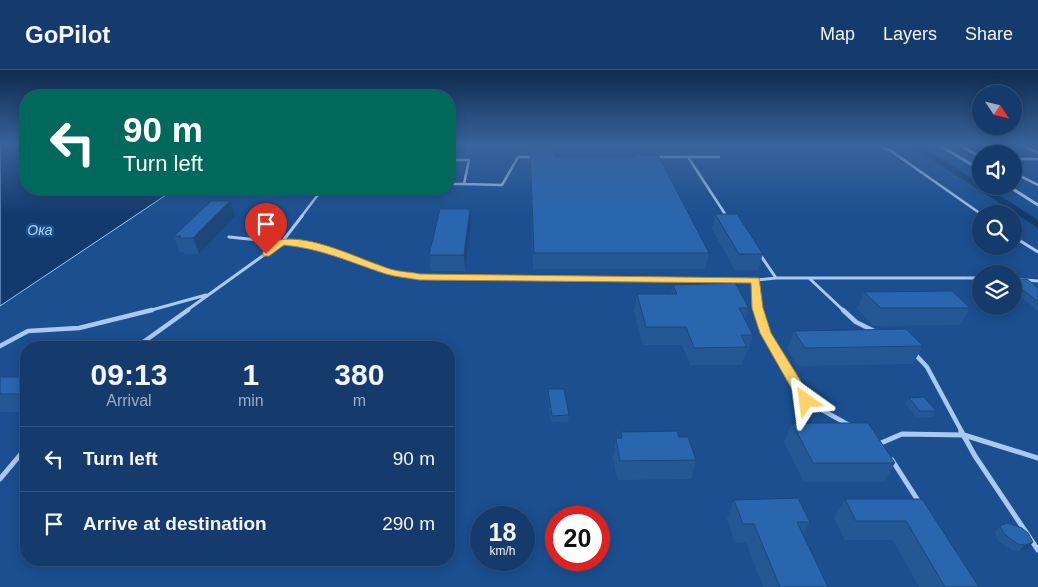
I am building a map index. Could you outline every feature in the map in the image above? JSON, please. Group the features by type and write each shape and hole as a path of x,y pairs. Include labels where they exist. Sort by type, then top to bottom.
{"street":[{"path":"1022,194 1038,204"}],"lane":[{"path":"464,184 467,168"},
{"path":"455,184 502,184 511,168"},
{"path":"695,168 724,216 732,220"},
{"path":"915,168 972,208"},
{"path":"1022,177 1038,185"},
{"path":"145,341 282,242 319,195"},
{"path":"229,238 309,245 341,254 390,272 420,277 756,280 776,278 972,278"},
{"path":"1022,242 1038,252"},
{"path":"756,247 776,278"},
{"path":"809,278 856,322 882,335"},
{"path":"1022,279 1038,280"},
{"path":"756,280 758,308 765,333 806,401 856,429"},
{"path":"0,346 28,331 79,328 104,323 210,294"},
{"path":"909,348 927,367 975,456 1038,550"},
{"path":"881,443 902,434 964,435 1038,458"},
{"path":"872,438 881,443 922,507"},
{"path":"0,479 20,455"}],"water":[{"name":"Ока","path":"0,168 20,168 20,195 166,195 0,306"}],"building":[{"path":"531,168 665,168 709,253 534,253"},
{"path":"211,201 230,201 193,238 174,236"},
{"path":"440,209 470,209 464,255 429,255"},
{"path":"715,214 737,214 763,254 739,254"},
{"path":"1022,279 1027,279 1038,288 1038,302 1022,289"},
{"path":"735,283 749,308 739,308 753,335 741,335 747,347 694,348 686,327 646,327 637,294 677,294 673,285"},
{"path":"952,291 970,308 881,308 864,292"},
{"path":"906,329 923,346 805,348 794,331"},
{"path":"0,377 20,377 20,394 0,394"},
{"path":"548,389 564,389 569,415 552,416"},
{"path":"924,397 936,411 920,411 909,398"},
{"path":"792,423 868,423 895,463 813,463"},
{"path":"677,431 679,437 688,437 696,460 620,461 616,438 622,438 621,432"},
{"path":"798,498 810,522 797,522 828,587 780,587 754,524 743,524 734,500"},
{"path":"845,499 922,499 979,587 945,587 906,521 856,521"},
{"path":"1007,523 1022,528 1028,533 1033,542 1025,545 1018,544 1004,534 1000,526"}],"waterway":[{"path":"950,168 1038,225"}],"route":[{"path":"266,254 282,242 309,245 341,254 390,272 420,277 756,280 758,308 765,333 806,401"}]}
